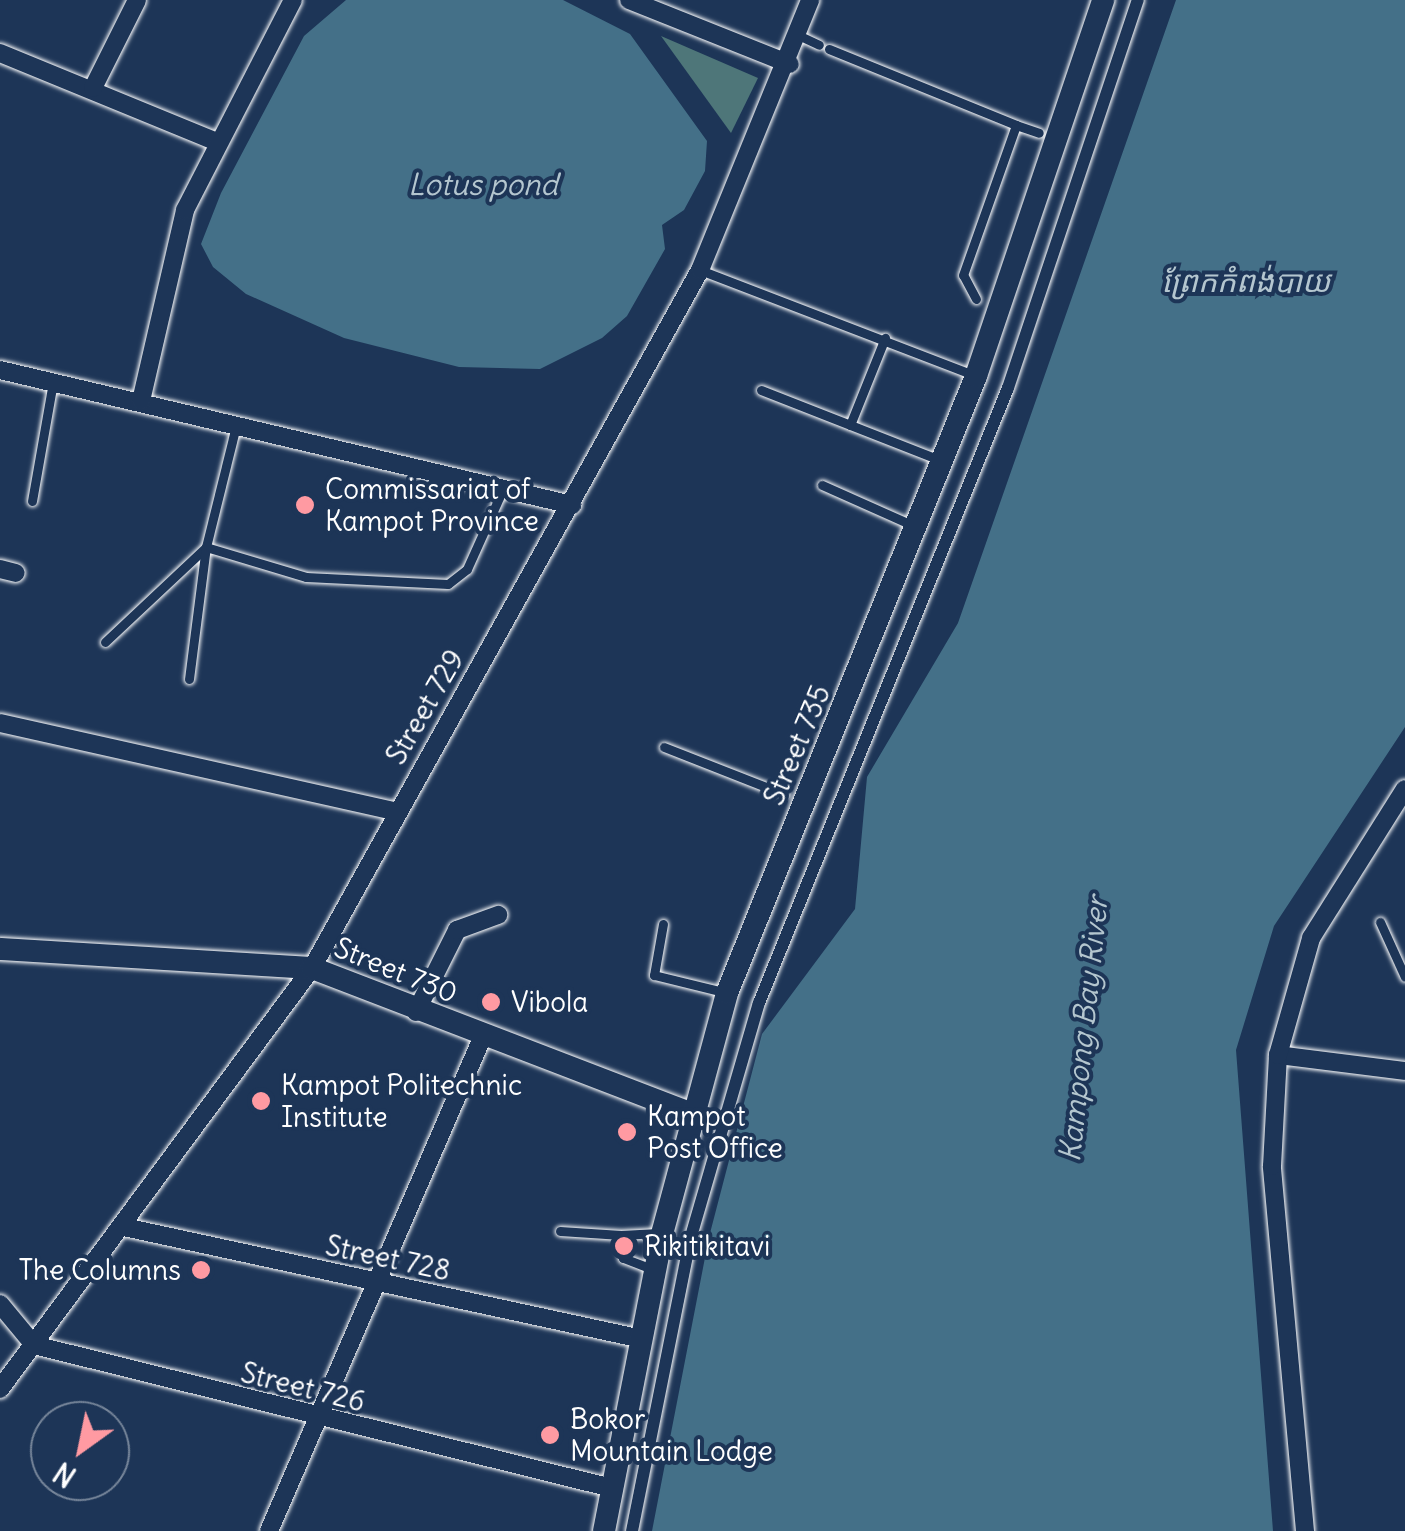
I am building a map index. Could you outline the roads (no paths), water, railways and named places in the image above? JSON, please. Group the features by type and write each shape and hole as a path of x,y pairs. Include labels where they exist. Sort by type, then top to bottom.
{"street":[{"path":"93,88 137,0"},
{"path":"141,400 165,277 216,141 293,0"},
{"path":"629,0 790,64"},
{"name":"Street 729","path":"0,1389 124,1227 312,968 700,270 790,64 810,0"},
{"name":"Street 735","path":"604,1531 662,1234 727,993 796,799 916,527 976,376 987,304 1103,0"},
{"path":"632,1531 690,1240 759,1003 1001,405 1138,0"},
{"path":"0,53 216,141"},
{"path":"0,370 141,400 572,506"},
{"path":"0,723 397,812"},
{"path":"1305,1531 1272,1166 1278,1056 1311,938 1404,792"},
{"path":"416,1012 456,930 498,915"},
{"name":"Street 730","path":"0,949 312,968 482,1038 694,1116"},
{"path":"269,1531 482,1038"},
{"path":"1278,1056 1405,1071"},
{"name":"Street 728","path":"124,1227 642,1338"},
{"path":"0,1304 34,1345"},
{"name":"Street 726","path":"34,1345 319,1420 612,1488"}],"lane":[{"path":"798,35 1049,136"},
{"path":"987,304 963,275 1016,125"},
{"path":"700,270 976,376"},
{"path":"850,425 885,338"},
{"path":"32,501 53,382"},
{"path":"761,390 943,461"},
{"path":"189,678 206,547 237,424"},
{"path":"822,484 916,527"},
{"path":"206,547 306,577 448,584 467,569 504,487"},
{"path":"106,642 206,547"},
{"path":"664,747 796,799"},
{"path":"1380,922 1405,978"},
{"path":"663,924 654,975 727,993"},
{"path":"560,1231 662,1234"},
{"path":"620,1235 623,1258 655,1270"}],"water":[{"name":"Lotus pond","path":"346,0 563,0 630,34 707,141 705,171 684,210 662,225 665,249 627,316 602,338 540,369 459,367 344,338 246,294 213,267 201,244 221,193 304,36"},
{"path":"1176,0 1405,0 1405,727 1274,926 1236,1050 1273,1531 652,1531 709,1237 762,1034 855,909 867,777 958,623"}],"place":[{"name":"Commissariat of Kampot Province","path":"305,505"},
{"name":"Vibola","path":"491,1002"},
{"name":"Kampot Politechnic Institute","path":"261,1101"},
{"name":"Kampot Post Office","path":"627,1132"},
{"name":"Rikitikitavi","path":"624,1246"},
{"name":"The Columns","path":"201,1270"},
{"name":"Bokor Mountain Lodge","path":"550,1435"}],"water label":[{"name":"ព្រែកកំពង់បាយ","path":"1246,281"},
{"name":"Kampong Bay River","path":"1083,1029"}]}
